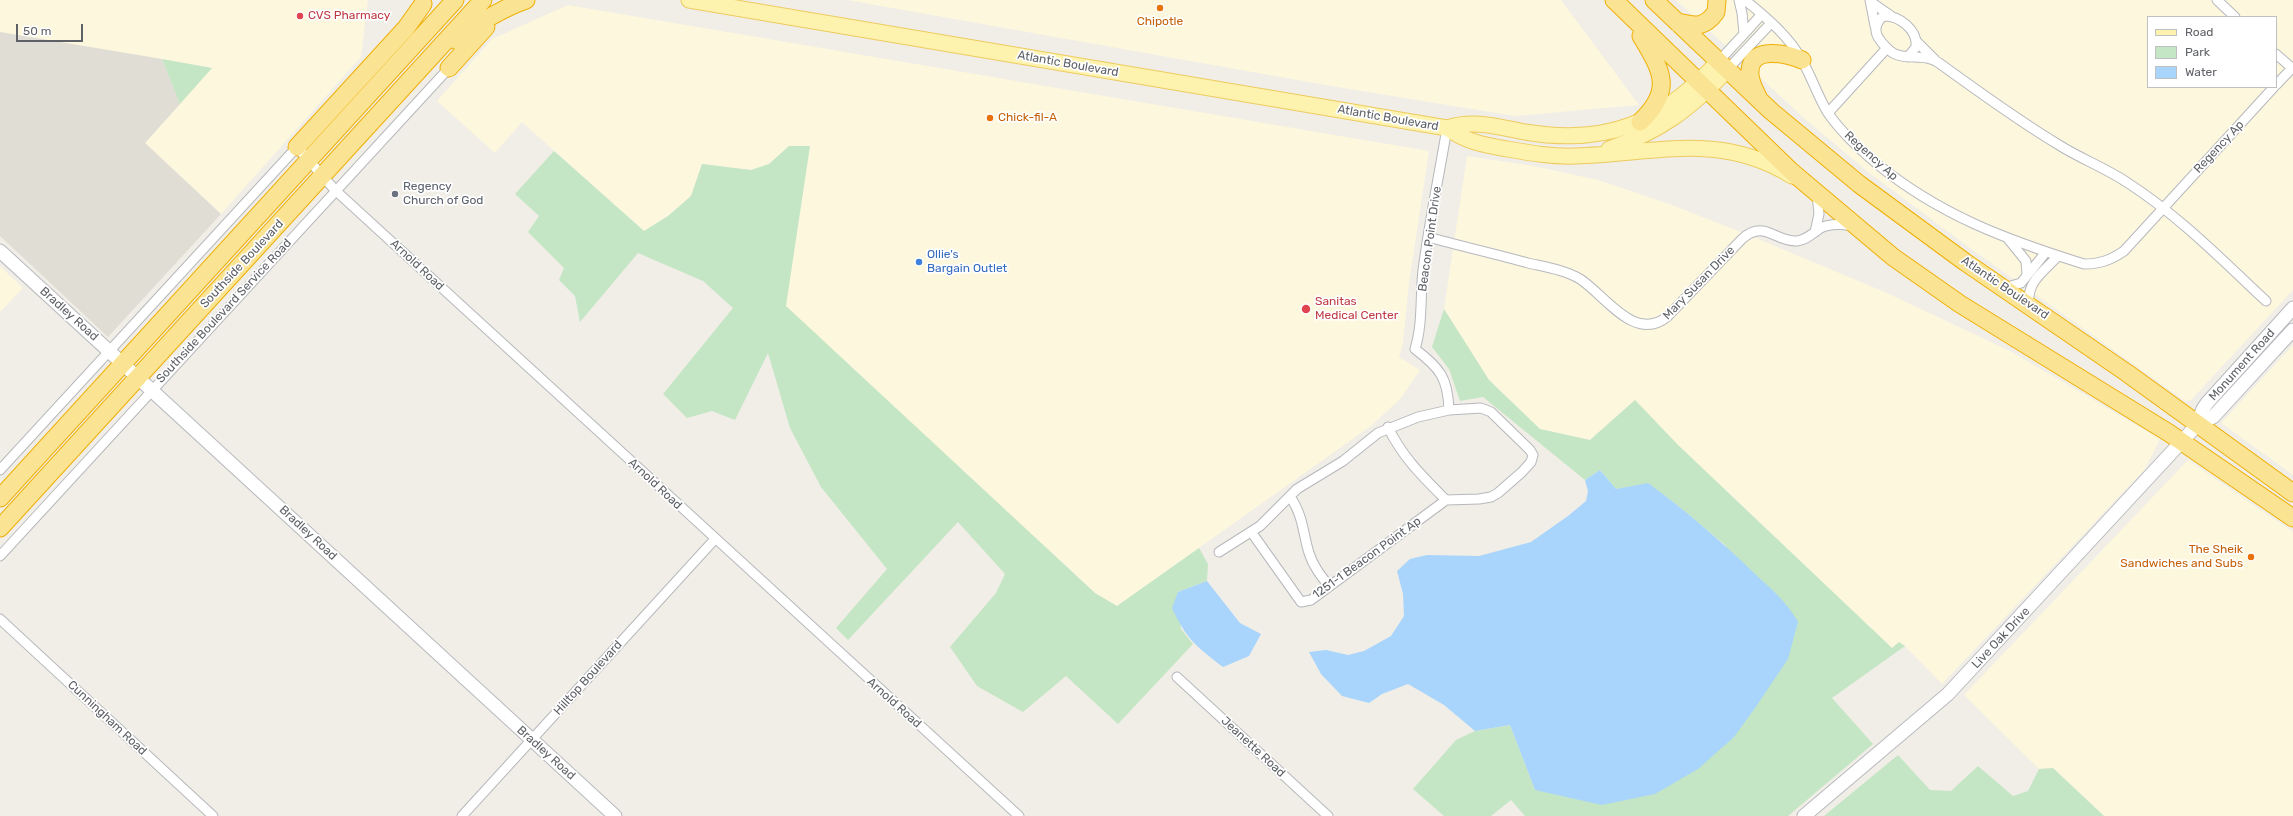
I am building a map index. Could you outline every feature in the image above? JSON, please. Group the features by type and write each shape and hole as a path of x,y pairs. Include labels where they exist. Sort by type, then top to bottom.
{"highway":[{"name":"Southside Boulevard","path":"0,498 310,162 455,0"},
{"name":"Southside Boulevard","path":"0,528 483,0"},
{"path":"1654,0 1722,66"},
{"path":"1676,21 1697,26 1703,25 1716,12 1717,0"},
{"path":"297,147 406,28 422,2"},
{"path":"432,55 519,2"},
{"path":"448,68 480,32 519,2"},
{"path":"1619,5 1702,87"},
{"path":"1619,5 1655,59 1662,81 1659,99 1640,122"},
{"path":"1759,99 1751,81 1749,70 1759,56 1782,53 1802,60"},
{"name":"Atlantic Boulevard","path":"1722,66 1864,187 2029,306 2128,373 2197,425 2293,493"},
{"name":"Atlantic Boulevard","path":"1702,87 1817,194 1854,226 1906,267 1960,304 2182,442 2293,518"}],"main road":[{"name":"Atlantic Boulevard","path":"689,0 1447,128 1475,143 1544,155 1585,156 1682,147 1721,150 1744,155 1773,166 1795,178 1817,194"},
{"path":"420,38 422,2"},
{"name":"Atlantic Boulevard","path":"1447,128 1462,124 1478,123 1543,134 1575,136 1608,132 1640,122 1702,87 1722,66"},
{"path":"1585,156 1624,143 1660,126 1688,108 1702,87"},
{"name":"Bradley Road","path":"0,251 615,816"},
{"name":"Monument Road","path":"2182,442 2197,425 2207,403 2293,308"},
{"name":"Monument Road","path":"2197,425 2213,417 2293,330"},
{"name":"Live Oak Drive","path":"1804,816 1948,694 2182,442"}],"street":[{"path":"1739,0 1744,34"},
{"name":"Regency Ap","path":"1746,0 1788,40 1802,60 1828,113 1856,145 1908,187 1950,214 2008,238 2084,264 2097,264 2124,252 2273,88"},
{"path":"2217,0 2234,16"},
{"path":"1871,1 1891,16 1905,24 1915,36 1917,42 1935,60 2030,127 2128,183 2163,208 2266,301"},
{"path":"1871,1 1876,26 1875,31 1887,48 1894,54 1935,60"},
{"path":"1722,66 1744,34 1762,14"},
{"path":"1876,26 1883,16 1891,16"},
{"path":"1722,66 1771,23"},
{"path":"1908,57 1914,52 1917,42"},
{"path":"1828,113 1887,48"},
{"name":"Regency Ap","path":"2277,55 2293,68 2277,84"},
{"name":"Southside Boulevard Service Road","path":"0,556 448,68"},
{"name":"Beacon Point Drive","path":"1447,128 1423,272 1421,321 1414,349 1441,372 1446,384 1449,410"},
{"path":"0,470 297,147"},
{"name":"Arnold Road","path":"297,147 335,190 1018,816"},
{"path":"1815,232 1819,214 1817,194"},
{"name":"Mary Susan Drive","path":"1428,237 1575,276 1626,317 1637,323 1648,326 1659,323 1668,316 1742,238 1750,232 1764,230 1796,241 1806,238 1830,225 1854,226"},
{"path":"2008,238 2026,260 2027,275"},
{"path":"2004,288 2020,283 2046,252"},
{"path":"2029,306 2028,294 2030,286 2058,256"},
{"path":"1218,552 1252,533 1297,489 1343,461 1388,427 1449,410 1480,408 1491,412 1530,450 1533,455 1531,462 1522,472 1491,497 1446,500 1414,468 1394,439 1388,427"},
{"path":"1290,497 1297,505 1309,554 1315,567 1329,586"},
{"name":"1251-1 Beacon Point Ap","path":"1252,533 1301,602 1311,600 1446,500"},
{"name":"Hilltop Boulevard","path":"462,816 715,539"},
{"name":"Cunningham Road","path":"0,620 213,816"},
{"name":"Jeanette Road","path":"1177,677 1328,816"}],"shaded area":[{"path":"0,0 368,0 361,57 221,214 145,143 212,68 0,32"},
{"path":"847,0 1561,0 1639,105 1515,116 1331,86"},
{"path":"1676,0 2293,0 2293,290 2190,401 2185,401 1967,246 1867,171 1805,119"},
{"path":"568,5 1429,151 1409,283 1403,343 1399,357 1420,370 1401,398 1371,426 1117,606 1095,593 785,306 810,146 789,146 769,164 751,170 702,164 691,196 668,216 644,231 522,122 495,153 437,101 492,39"},
{"path":"0,32 162,59 180,104 145,143 221,214 108,337 0,236"},
{"path":"1467,156 1534,166 1598,180 1672,205 1756,238 1887,293 2010,351 2160,439 2145,469 1942,684 1905,646 1899,642 1892,648 1678,445 1635,400 1590,440 1540,429 1489,380 1444,309"},
{"path":"0,266 23,288 0,312"},
{"path":"2293,345 2293,475 2221,423"},
{"path":"2188,460 2293,532 2293,816 2104,816 2053,768 2039,769 1964,695"}],"green space":[{"path":"162,59 212,68 180,104"},
{"path":"789,146 810,146 786,306 1095,593 1117,606 1199,548 1208,564 1207,581 1178,592 1181,629 1193,644 1118,724 1066,676 1023,712 977,686 950,647 996,593 1005,574 958,522 848,640 836,628 887,569 821,487 790,428 768,353 735,420 712,411 687,418 663,394 733,308 703,281 638,253 580,322 575,296 559,280 564,268 528,232 539,216 515,194 554,151 644,231 668,216 691,196 702,164 751,170 769,164"},
{"path":"1444,309 1489,380 1540,429 1590,440 1635,400 1678,445 1892,648 1899,642 1905,646 1832,698 1873,744 1788,816 1525,816 1511,800 1491,816 1444,816 1413,789 1456,740 1475,731 1510,725 1535,790 1726,546 1677,505 1648,484 1616,489 1600,470 1585,480 1483,397 1460,401 1449,369 1432,347"},
{"path":"1898,755 1930,790 1951,791 1978,766 2013,796 2028,791 2039,769 2053,768 2104,816 1824,816"}],"water":[{"path":"1600,470 1616,489 1648,483 1662,493 1715,537 1766,584 1794,615 1798,622 1788,659 1755,708 1734,737 1698,769 1655,794 1602,805 1535,790 1510,725 1475,731 1444,705 1408,684 1382,694 1369,703 1342,696 1321,674 1309,652 1326,650 1348,655 1364,651 1391,636 1404,616 1403,594 1397,571 1410,559 1427,555 1479,556 1531,542 1568,516 1586,501 1588,491 1585,480"},
{"path":"1207,581 1240,623 1261,634 1249,656 1223,667 1193,642 1177,619 1172,608 1178,592"}],"place":[{"name":"Chipotle","path":"1160,8"},
{"name":"CVS Pharmacy","path":"300,16"},
{"name":"Chick-fil-A","path":"990,118"},
{"name":"Regency Church of God","path":"395,194"},
{"name":"Ollie's Bargain Outlet","path":"919,262"},
{"name":"Sanitas Medical Center","path":"1306,309"},
{"name":"The Sheik Sandwiches and Subs","path":"2251,557"}]}
